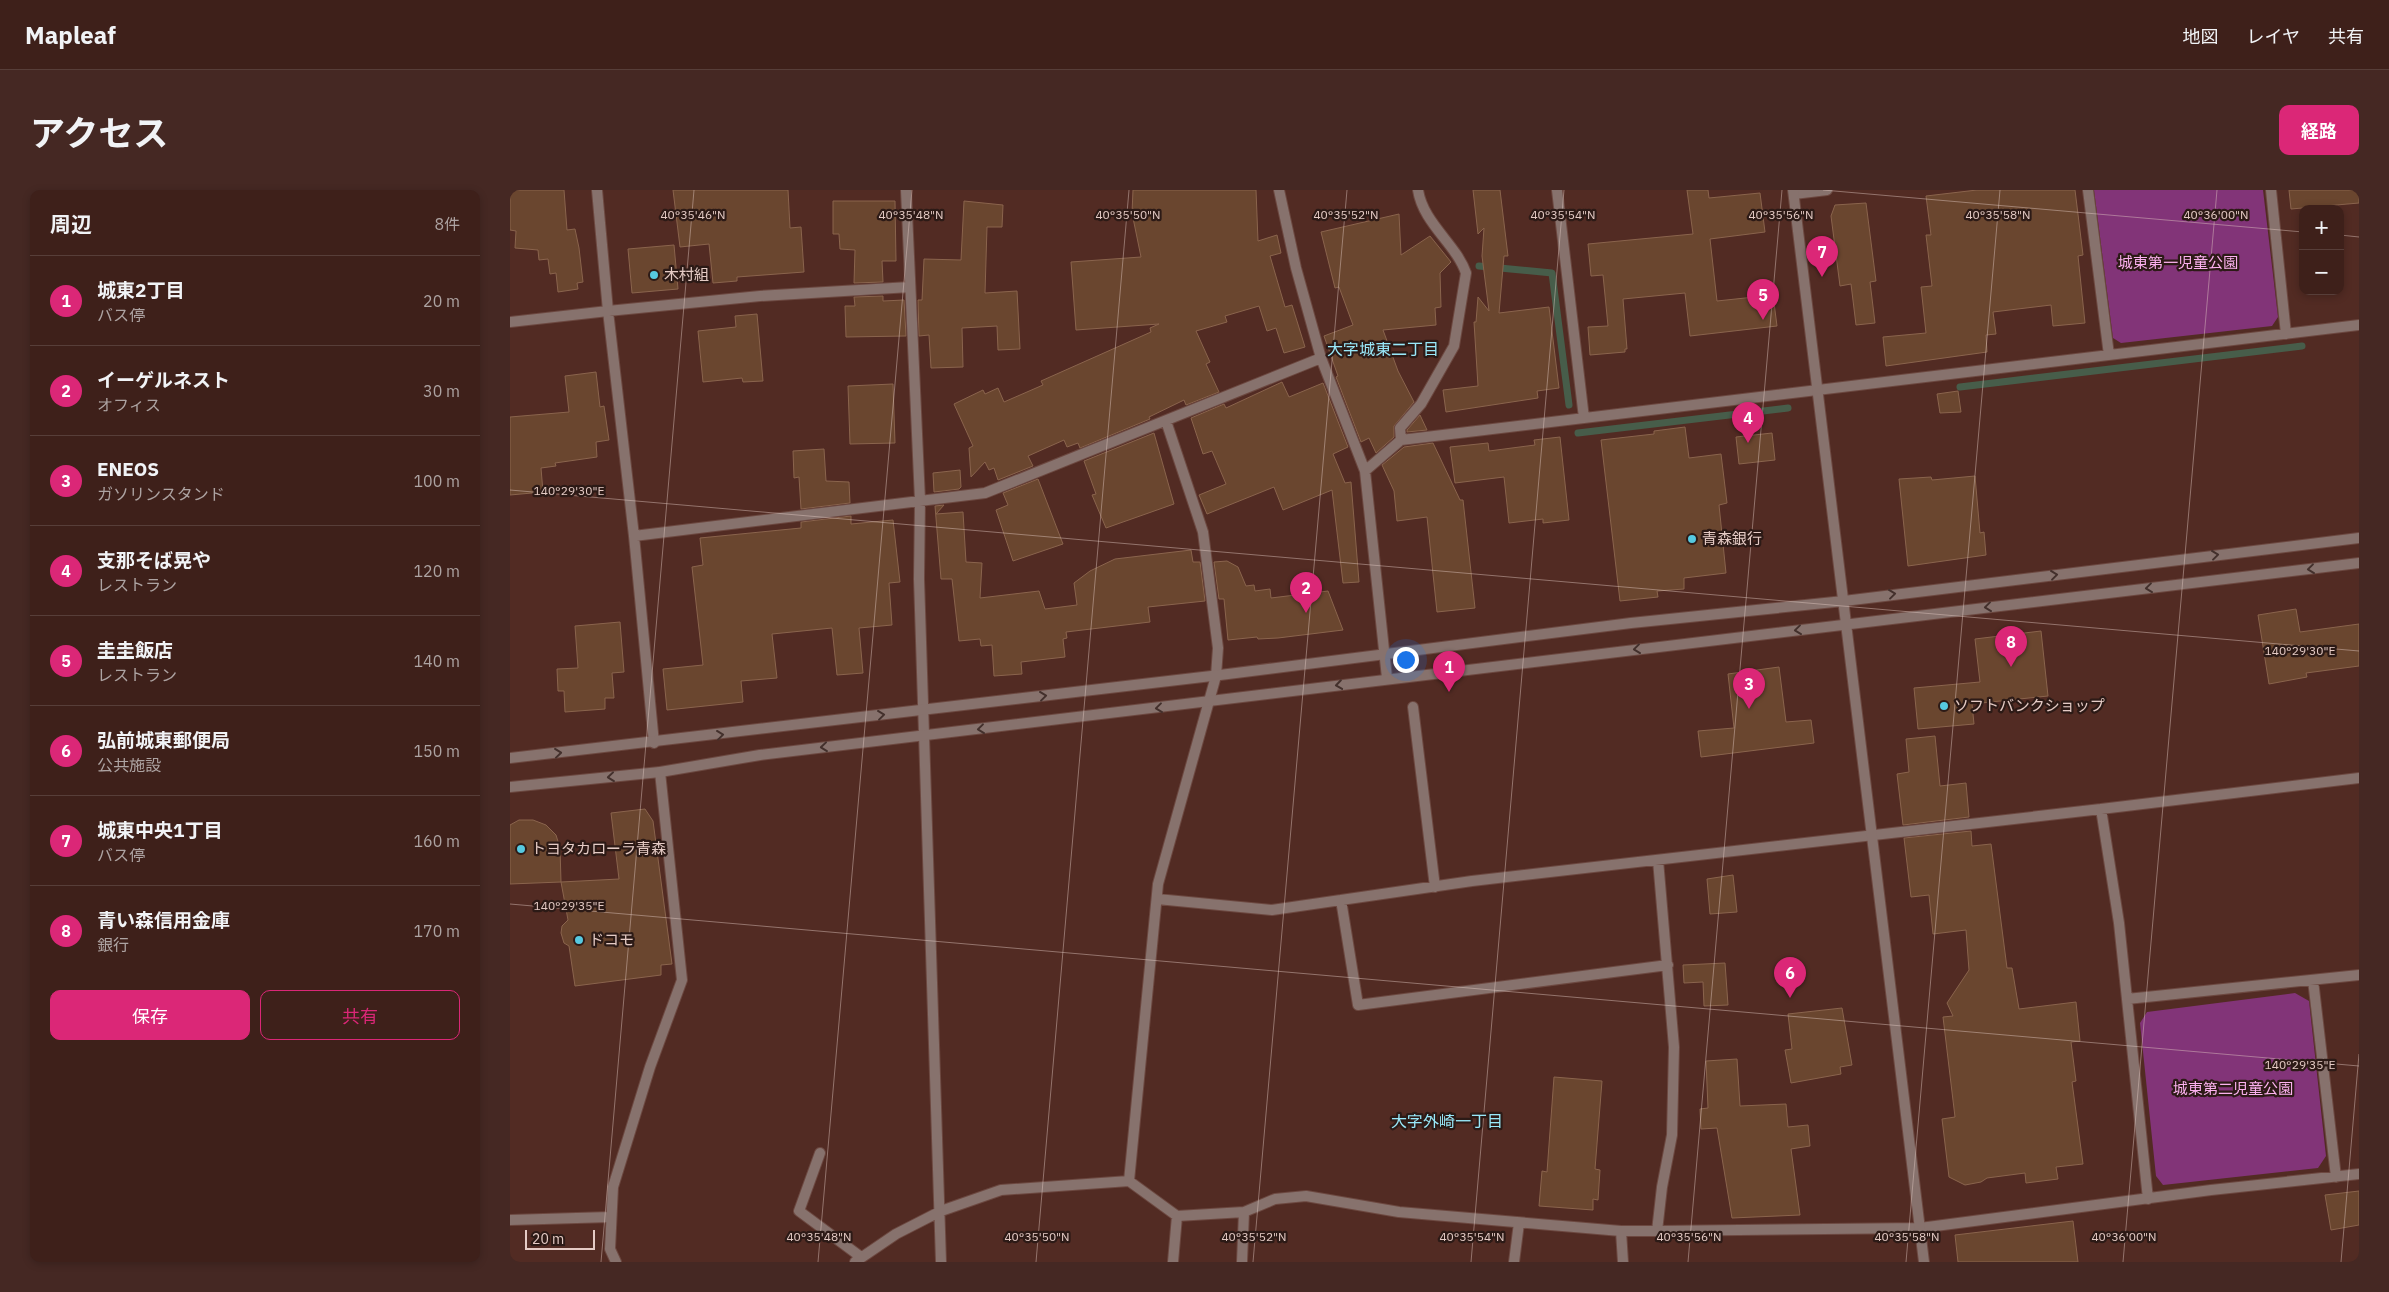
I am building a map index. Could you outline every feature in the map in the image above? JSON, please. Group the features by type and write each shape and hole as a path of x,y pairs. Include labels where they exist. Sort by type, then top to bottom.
{"street":[{"path":"596,190 634,536 654,743"},
{"path":"906,190 920,500 919,579 933,1049 941,1211 941,1262"},
{"path":"1279,190 1296,268 1321,358 1365,471 1387,678"},
{"path":"1401,440 1400,428 1421,404 1454,346 1466,274 1462,262 1437,229 1419,196 1418,190"},
{"path":"1557,190 1584,418"},
{"path":"1827,190 1794,192 1924,1262"},
{"path":"2088,190 2109,355"},
{"path":"2271,190 2286,334"},
{"path":"510,322 760,296 910,288"},
{"path":"1365,471 1401,440 2359,326"},
{"path":"634,536 985,493 1321,358"},
{"path":"1129,1180 1158,884 1216,676 1218,648 1203,532 1166,421"},
{"path":"510,758 654,743 1384,656 1631,623 1844,600 2359,538"},
{"path":"510,787 660,772 760,755 1208,702 1387,678 2359,563"},
{"path":"1413,707 1435,887"},
{"path":"616,1262 610,1249 610,1217 613,1187 650,1067 682,980 660,772"},
{"path":"1157,898 1272,910 1435,887 1873,834 2101,810 2359,778"},
{"path":"2101,810 2119,923 2148,1199"},
{"path":"1657,1231 1662,1187 1672,1135 1674,1047 1658,860"},
{"path":"1341,900 1358,1005 1668,965"},
{"path":"2128,999 2359,975"},
{"path":"2313,980 2336,1177"},
{"path":"820,1153 799,1211 858,1259 896,1234 941,1211 1001,1190 1129,1180 1177,1216 1244,1212 1275,1199 1306,1196 1398,1212 1621,1231 1657,1231 1920,1228 2359,1174"},
{"path":"1242,1262 1244,1212"},
{"path":"1173,1262 1177,1216"},
{"path":"510,1220 610,1217"},
{"path":"1514,1262 1519,1223"},
{"path":"1621,1231 1623,1262"}],"green space":[{"name":"城東第一児童公園","path":"2094,190 2263,190 2278,317 2272,326 2121,343 2113,338"},
{"name":"城東第二児童公園","path":"2295,993 2309,1001 2326,1156 2318,1168 2163,1185 2156,1176 2140,1023 2147,1012"}],"building":[{"path":"510,190 564,190 567,230 575,229 579,248 583,282 577,283 578,289 558,292 556,273 550,274 548,259 539,260 538,250 515,248 516,231 510,230"},
{"path":"673,190 788,190 790,228 801,227 804,272 737,277 737,281 713,283 709,244 680,247"},
{"path":"1133,190 1256,190 1258,241 1277,235 1281,253 1270,256 1285,307 1292,305 1305,347 1284,353 1276,328 1267,331 1259,306 1225,316 1227,322 1196,331 1210,362 1206,364 1219,392 1186,405 1184,400 1149,417 1150,419 1080,448 1078,443 1067,447 1064,440 1028,456 1033,466 998,480 994,468 989,470 985,462 971,477 969,448 973,446 954,404 983,390 985,394 998,388 1004,402 1043,385 1041,381 1151,332 1150,328 1159,324 1076,330 1071,262 1141,257 1132,213"},
{"path":"1473,190 1500,190 1508,256 1504,256 1499,313 1549,307 1559,388 1537,391 1538,398 1446,412 1443,390 1478,386 1474,322 1476,322 1478,297 1489,311 1482,256 1484,228 1478,234"},
{"path":"1687,190 1708,190 1709,198 1760,193 1765,232 1710,239 1717,301 1773,295 1777,326 1690,336 1685,293 1623,299 1627,349 1625,349 1625,352 1590,355 1588,327 1608,326 1603,275 1591,276 1588,244 1693,234"},
{"path":"1977,190 2075,190 2083,255 2078,256 2085,323 2053,326 2051,305 1993,312 1996,334 1986,335 1987,352 1886,366 1883,337 1926,333 1921,287 1932,286 1926,235 1931,235 1926,196"},
{"path":"2289,190 2359,190 2359,203 2299,205 2299,208 2291,209"},
{"path":"833,201 895,201 896,261 882,261 883,282 854,283 855,250 840,249 839,234 833,234"},
{"path":"964,201 1003,205 1002,227 987,227 985,293 1017,291 1020,349 998,350 997,326 962,328 963,367 931,368 929,335 919,336 918,300 922,300 924,259 961,260"},
{"path":"1866,203 1876,281 1870,282 1875,323 1856,325 1851,284 1840,286 1831,216 1835,205"},
{"path":"1399,214 1401,255 1430,236 1451,262 1440,273 1441,307 1435,308 1436,325 1383,330 1398,371 1414,402 1394,426 1394,437 1376,453 1369,438 1361,442 1336,377 1338,376 1324,336 1353,325 1339,287 1335,288 1321,232"},
{"name":"木村組","path":"674,245 678,289 632,293 628,249"},
{"path":"883,296 883,301 904,300 906,336 846,337 845,306 855,306 854,297"},
{"path":"757,314 763,381 743,382 742,378 703,382 698,331 736,327 735,316"},
{"path":"596,372 600,407 604,406 609,440 596,442 597,457 555,463 556,466 541,468 543,492 510,495 510,417 569,412 565,376"},
{"path":"1282,382 1289,397 1323,383 1348,447 1333,454 1345,483 1351,482 1359,582 1343,583 1332,490 1283,510 1274,487 1207,514 1199,495 1226,484 1212,451 1203,454 1191,418 1224,404 1226,408"},
{"path":"893,384 895,443 850,444 848,386"},
{"path":"1958,391 1961,412 1940,413 1937,394"},
{"path":"1420,415 1427,430 1407,432 1407,430"},
{"path":"1685,427 1689,458 1721,454 1727,503 1719,505 1726,573 1684,578 1684,589 1657,591 1658,597 1620,601 1601,440 1654,434 1654,431"},
{"path":"1154,433 1174,504 1106,528 1092,495 1096,494 1084,461"},
{"path":"1772,433 1775,460 1739,464 1736,437"},
{"path":"1560,437 1569,520 1543,523 1543,519 1509,523 1504,477 1455,483 1450,447 1488,443 1489,451 1535,445 1534,440"},
{"path":"1433,443 1460,500 1463,500 1475,608 1437,612 1427,517 1397,521 1394,491 1382,465 1404,447"},
{"path":"824,449 826,481 849,482 850,503 801,509 799,477 794,478 793,451"},
{"path":"960,470 961,487 959,489 934,492 933,473"},
{"path":"1975,476 1980,533 1984,532 1986,555 1908,566 1899,479 1931,477 1932,480"},
{"path":"1038,479 1063,544 1013,561 996,510 1008,505 1003,493"},
{"path":"944,505 936,514 963,512 966,562 982,563 980,598 1039,591 1045,609 1077,605 1074,583 1090,571 1115,559 1191,550 1193,562 1200,562 1205,601 1148,607 1150,622 1066,632 1067,638 1063,639 1065,657 1021,662 1022,674 994,676 992,645 981,646 980,639 959,641 952,579 941,579 935,506"},
{"path":"851,516 851,524 893,520 900,582 889,583 892,625 859,628 863,673 837,675 832,628 772,634 777,678 741,681 743,702 667,710 663,669 703,665 692,567 703,565 700,538 801,528 801,522"},
{"path":"1227,561 1238,567 1246,586 1254,585 1255,591 1270,589 1271,598 1328,591 1343,630 1278,638 1258,639 1257,637 1228,640 1224,599 1219,599 1214,562"},
{"path":"2296,609 2300,632 2359,624 2359,666 2306,673 2307,677 2269,684 2258,615"},
{"path":"620,622 624,672 612,673 614,698 605,698 605,709 565,712 564,691 558,691 557,669 578,668 575,626"},
{"path":"2041,631 2048,696 1972,704 1974,724 1918,729 1914,688 1980,682 1975,639"},
{"path":"1779,667 1786,722 1811,720 1814,743 1701,757 1698,731 1734,728 1728,674"},
{"path":"1935,736 1940,786 1966,783 1969,817 1903,825 1897,774 1909,772 1906,739"},
{"path":"645,809 653,821 672,964 661,965 661,975 575,986 569,946 564,943 561,933 562,926 568,920 561,882 619,879 611,813"},
{"path":"519,820 533,820 546,825 556,835 560,848 561,882 510,884 510,825"},
{"path":"1971,831 1972,846 1991,844 2007,968 2012,968 2019,1009 2076,1002 2080,1041 2071,1042 2076,1081 2072,1082 2083,1164 2056,1167 2058,1179 2026,1183 2025,1173 1987,1178 1981,1182 1965,1185 1949,1177 1942,1119 1955,1117 1943,1017 1953,1016 1947,1003 1969,970 1966,930 1933,934 1929,895 1911,897 1904,838"},
{"path":"1733,875 1737,912 1710,914 1707,879"},
{"path":"1725,963 1728,1005 1704,1006 1703,982 1684,983 1683,965"},
{"path":"1842,1008 1852,1065 1840,1067 1841,1074 1791,1083 1785,1050 1792,1049 1788,1014"},
{"path":"1737,1059 1740,1106 1786,1104 1788,1127 1808,1125 1810,1146 1791,1149 1800,1215 1732,1218 1717,1128 1701,1129 1700,1109 1708,1108 1706,1061"},
{"path":"1554,1077 1602,1081 1595,1169 1600,1170 1598,1200 1593,1199 1593,1210 1539,1206 1542,1171 1547,1172"},
{"path":"2359,1191 2359,1225 2331,1230 2325,1195"},
{"path":"2073,1221 2078,1262 1958,1262 1955,1235"}],"waterway":[{"path":"1479,266 1552,273 1569,405"},
{"path":"1960,387 2302,346"},
{"path":"1578,433 1788,408"}],"place":[{"name":"木村組","path":"654,275"},
{"name":"城東中央1丁目","path":"1822,277"},
{"name":"圭圭飯店","path":"1763,320"},
{"name":"支那そば晃や","path":"1748,443"},
{"name":"青森銀行","path":"1692,539"},
{"name":"イーゲルネスト","path":"1306,613"},
{"name":"青い森信用金庫","path":"2011,667"},
{"name":"城東2丁目","path":"1449,692"},
{"name":"ソフトバンクショップ","path":"1944,706"},
{"name":"ENEOS","path":"1749,709"},
{"name":"トヨタカローラ青森","path":"521,849"},
{"name":"ドコモ","path":"579,940"},
{"name":"弘前城東郵便局","path":"1790,998"}],"district":[{"name":"大字城東二丁目","path":"1383,349"},
{"name":"大字外崎一丁目","path":"1447,1121"}]}
